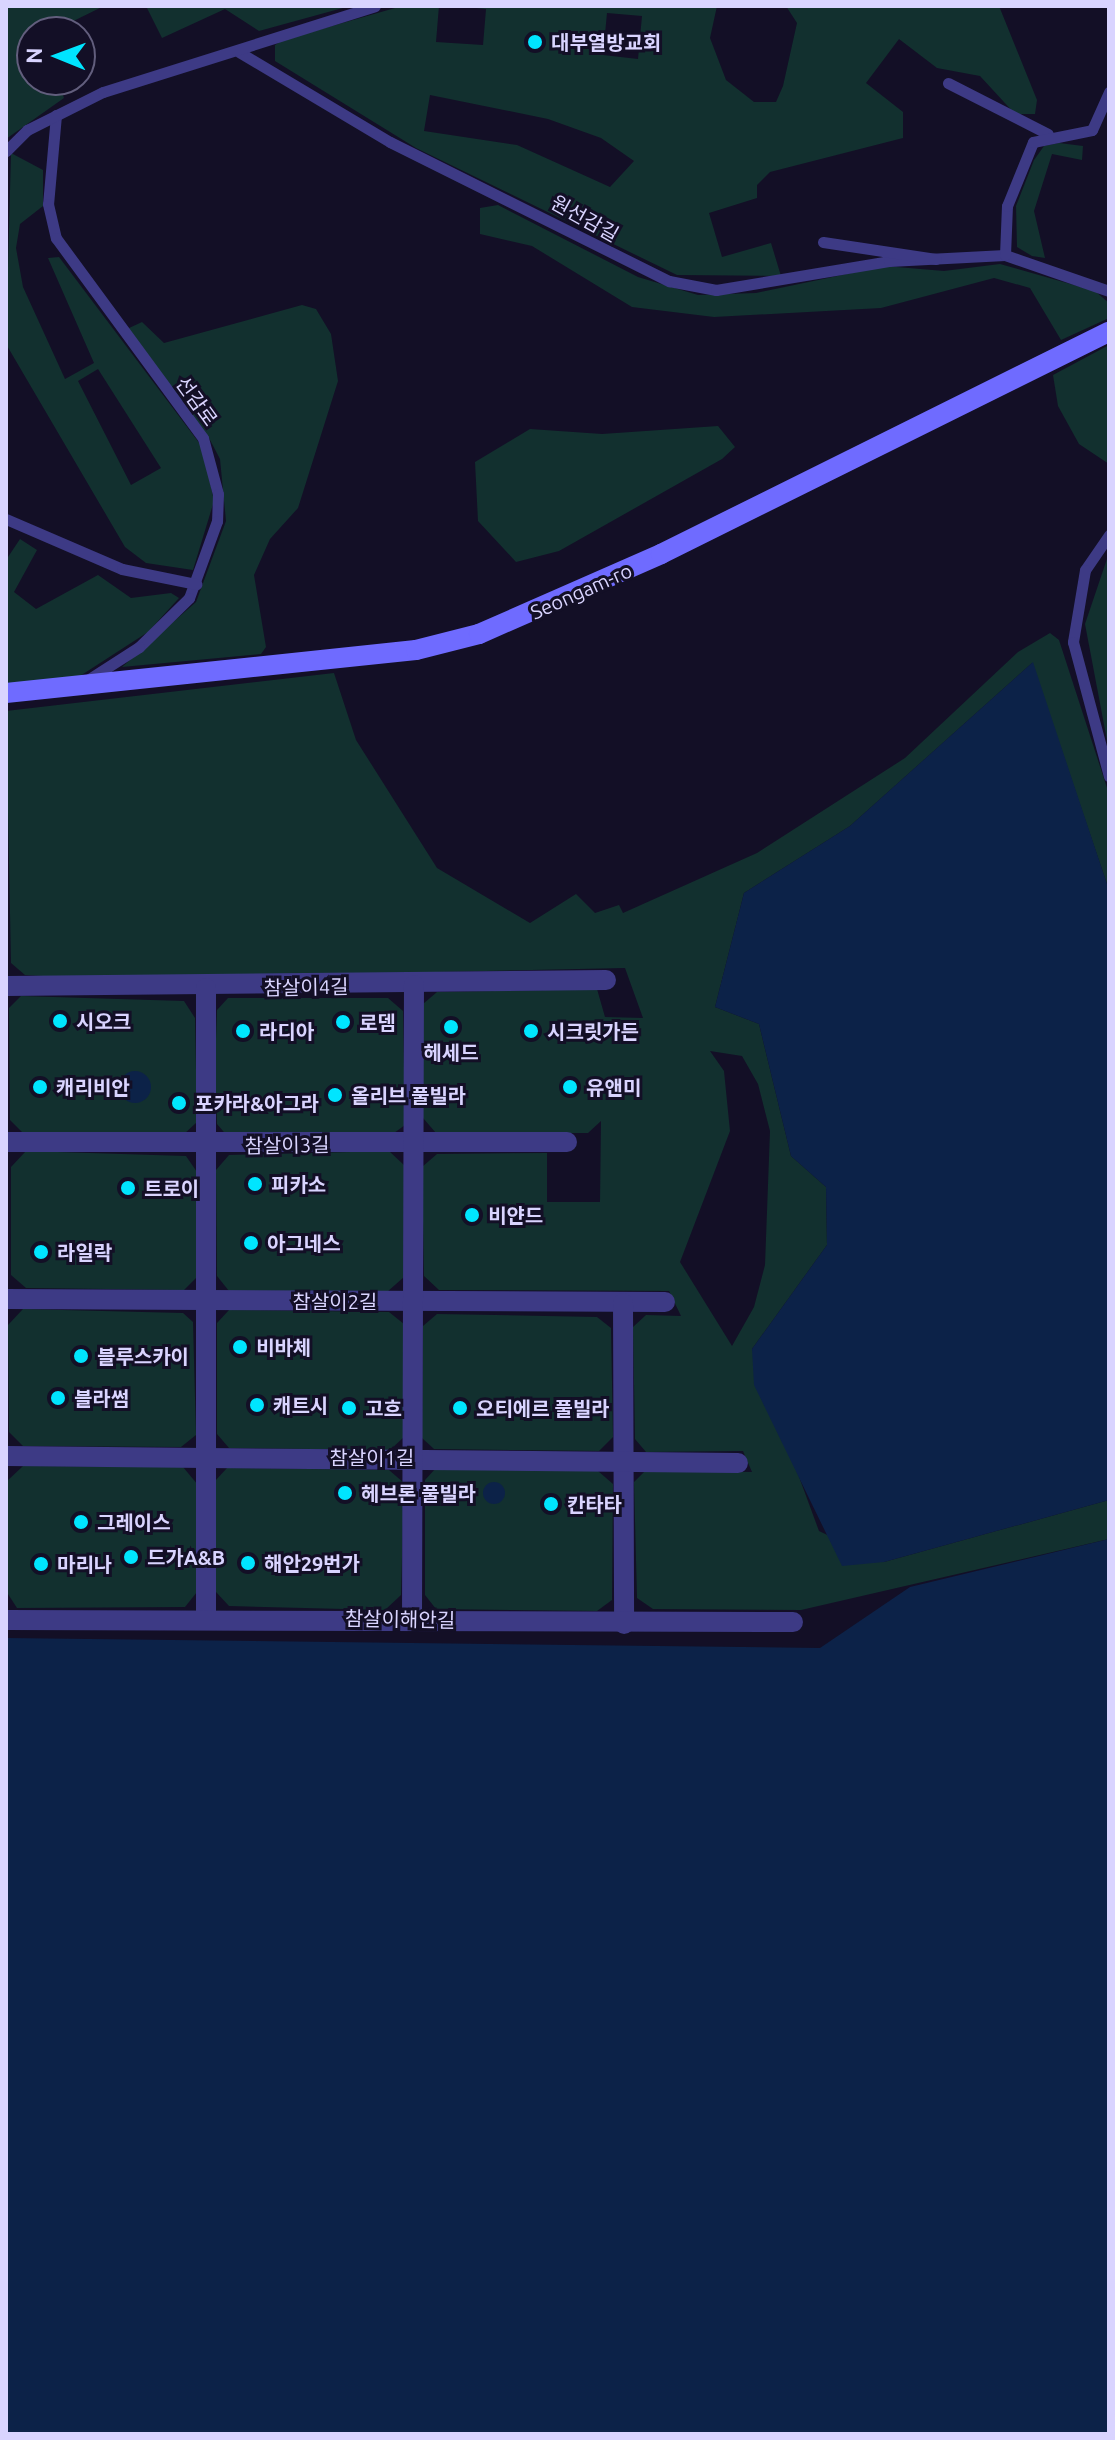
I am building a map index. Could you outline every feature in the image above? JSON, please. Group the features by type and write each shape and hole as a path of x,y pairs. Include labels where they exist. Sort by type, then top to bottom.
{"street":[{"name":"Seongam-ro","path":"6,693 416,650 479,634 661,554 1109,332"},
{"name":"참살이4길","path":"6,986 206,988 606,980"},
{"path":"412,1619 414,985"},
{"path":"206,988 206,1619"},
{"name":"참살이3길","path":"6,1142 205,1146 567,1142"},
{"name":"참살이2길","path":"6,1299 665,1302"},
{"path":"623,1303 624,1624"},
{"name":"참살이1길","path":"6,1456 413,1457 738,1463"},
{"name":"참살이해안길","path":"6,1620 412,1619 624,1624 793,1622"}],"lane":[{"path":"6,151 56,115 166,70 239,52 375,6"},
{"name":"원선감길","path":"239,52 390,142 669,281 716,290 889,261 944,262 1005,255 1109,291"},
{"path":"948,83 1048,134"},
{"path":"1005,255 1007,206 1033,142 1048,134 1092,130 1109,92"},
{"name":"선감로","path":"56,115 48,204 56,238 216,466 217,521 196,584 176,615 139,647 81,683"},
{"name":"원선감길","path":"823,242 914,251 944,262"},
{"path":"6,519 122,569 196,584"},
{"path":"1109,535 1085,570 1073,642 1109,776"}],"green space":[{"path":"6,6 104,6 84,16 16,16 16,96 64,98 6,139"},
{"path":"146,6 350,6 259,31 225,9 162,38"},
{"path":"402,6 439,6 436,42 483,45 486,9 456,6 717,6 710,38 726,80 754,102 776,102 783,86 797,23 786,6 999,6 1037,100 1035,114 1015,114 980,76 937,68 899,39 866,83 903,112 903,138 770,172 757,185 757,198 709,213 722,257 771,243 781,276 677,275 416,148 275,61 275,45 283,40","holes":["607,13 642,16 638,59 603,55","430,95 548,119 601,138 634,161 610,187 517,145 424,131"]},
{"path":"1059,143 1083,146 1082,160 1052,154 1034,211 1045,258 1032,256 1017,247 1016,206 1034,160 1044,146"},
{"path":"11,153 43,170 43,206 20,224 16,248 23,287 65,379 94,363 48,258 59,257 203,448 214,501 193,570 146,563 125,547 6,344","holes":["98,369 161,468 131,485 78,381"]},
{"path":"498,205 638,277 698,295 756,293 885,266 944,271 1000,264 1095,291 1109,303 1109,318 1061,340 1030,288 994,278 881,308 714,317 632,307 532,246 480,234 480,208"},
{"path":"302,305 316,309 331,334 338,381 298,508 270,539 254,575 266,647 261,654 122,667 196,602 226,521 220,459 209,438 127,329 142,322 164,343"},
{"path":"1109,345 1109,464 1079,444 1058,406 1053,375"},
{"path":"718,426 735,447 722,459 559,551 516,562 478,521 475,462 530,429 602,434"},
{"path":"20,539 37,550 14,592 36,609 98,575 131,598 171,593 179,598 148,632 80,676 6,686 6,560"},
{"path":"1109,553 1109,751 1085,624"},
{"path":"1050,633 1059,640 1109,794 1109,890 1032,663 850,826 744,893 715,1007 759,1024 791,1156 826,1187 827,1245 752,1349 819,1531 884,1562 1109,1500 1109,1539 801,1610 653,1609 637,1598 634,1482 645,1471 752,1472 743,1451 646,1452 635,1439 633,1327 646,1315 681,1316 669,1291 439,1290 424,1276 422,1167 437,1154 547,1153 547,1202 600,1202 601,1121 588,1133 436,1133 423,1118 423,1004 437,992 597,989 605,1017 643,1018 625,968 96,979 25,975 11,963 6,711 334,673 356,740 437,868 530,923 576,894 595,913 619,905 623,913 757,853 905,758 1018,652","holes":["710,1051 742,1056 758,1084 770,1131 765,1265 754,1307 732,1346 680,1262 730,1131 724,1071"]},
{"path":"21,996 184,1001 195,1018 197,1122 183,1135 24,1134 10,1120 9,1008"},
{"path":"228,998 388,998 403,1011 405,1125 390,1136 229,1138 217,1124 215,1067 217,1010"},
{"path":"26,1151 186,1156 197,1172 197,1277 184,1290 26,1288 11,1275 11,1167"},
{"path":"389,1151 405,1166 404,1277 387,1292 229,1291 217,1276 216,1170 229,1155"},
{"path":"23,1309 183,1313 193,1322 196,1435 181,1447 23,1446 9,1432 8,1325"},
{"path":"229,1310 389,1312 404,1324 404,1437 390,1450 229,1448 217,1434 217,1323"},
{"path":"437,1314 597,1317 611,1328 613,1437 599,1451 434,1449 422,1438 423,1326"},
{"path":"23,1466 183,1467 198,1485 197,1592 185,1607 17,1608 6,1591 6,1482"},
{"path":"227,1468 389,1470 404,1483 401,1595 385,1610 229,1606 216,1592 215,1481"},
{"path":"436,1468 598,1471 613,1484 612,1600 597,1611 436,1609 425,1595 425,1480"}],"water":[{"path":"1033,662 1109,890 1109,1500 884,1562 842,1566 754,1385 752,1349 827,1245 826,1187 791,1156 759,1024 715,1007 744,893 850,826"},
{"path":"135,1071 146,1076 151,1087 146,1098 135,1103 124,1098 119,1087 124,1076"},
{"path":"490,1482 498,1482 505,1493 498,1504 490,1504 483,1497 483,1489"},
{"path":"1109,1539 1109,2434 6,2434 6,1638 820,1648 910,1587"}],"place":[{"name":"대부열방교회","path":"535,42"},
{"name":"시오크","path":"60,1021"},
{"name":"로뎀","path":"343,1022"},
{"name":"헤세드","path":"451,1027"},
{"name":"라디아","path":"243,1031"},
{"name":"시크릿가든","path":"531,1031"},
{"name":"캐리비안","path":"40,1087"},
{"name":"유앤미","path":"570,1087"},
{"name":"올리브 풀빌라","path":"335,1095"},
{"name":"포카라&아그라","path":"179,1103"},
{"name":"피카소","path":"255,1184"},
{"name":"트로이","path":"128,1188"},
{"name":"비얀드","path":"472,1215"},
{"name":"아그네스","path":"251,1243"},
{"name":"라일락","path":"41,1252"},
{"name":"비바체","path":"240,1347"},
{"name":"블루스카이","path":"81,1356"},
{"name":"블라썸","path":"58,1398"},
{"name":"캐트시","path":"257,1405"},
{"name":"고흐","path":"349,1408"},
{"name":"오티에르 풀빌라","path":"460,1408"},
{"name":"헤브론 풀빌라","path":"345,1493"},
{"name":"칸타타","path":"551,1504"},
{"name":"그레이스","path":"81,1522"},
{"name":"드가A&B","path":"131,1557"},
{"name":"해안29번가","path":"248,1563"},
{"name":"마리나","path":"41,1564"}]}
